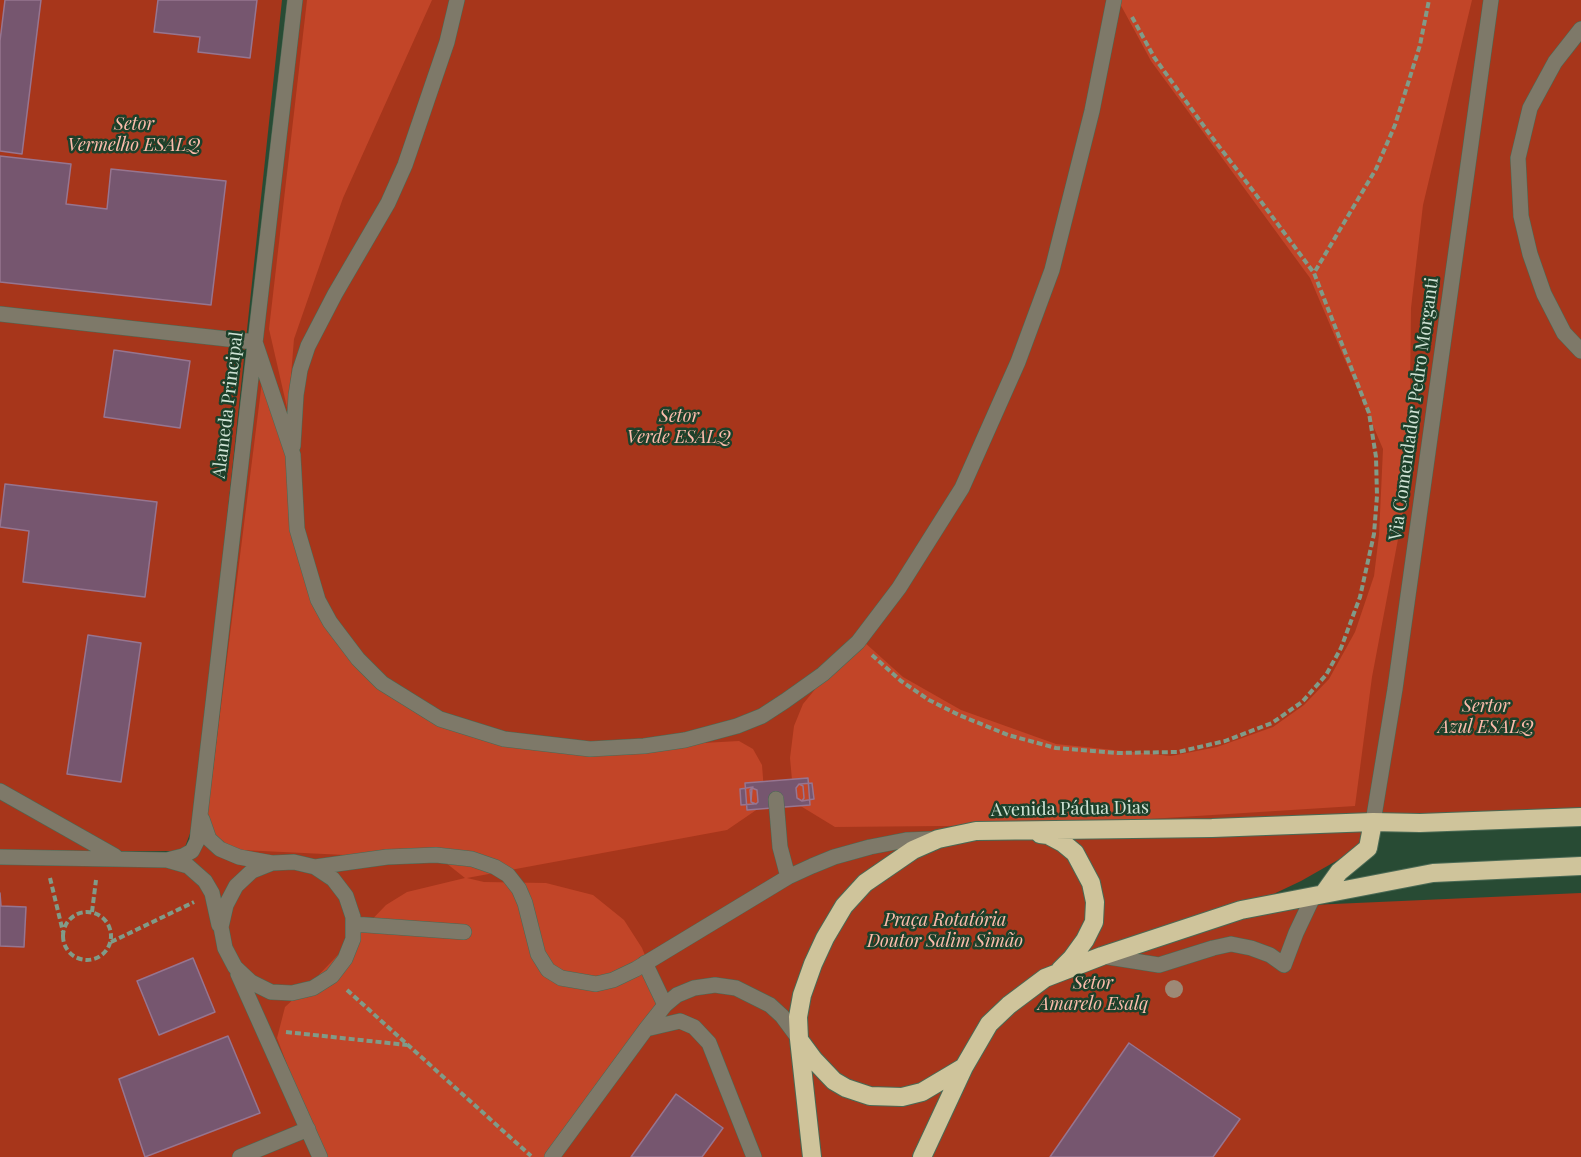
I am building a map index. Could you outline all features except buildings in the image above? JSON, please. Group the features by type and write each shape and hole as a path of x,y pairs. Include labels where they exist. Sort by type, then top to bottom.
{"highway":[{"name":"Avenida Pádua Dias","path":"812,1157 799,1039 798,1017 802,995 825,938 844,906 866,883 889,864 913,850 938,839 976,831 1212,828 1373,822 1431,823 1581,817"},
{"path":"1319,894 1339,872 1368,848 1373,822"},
{"path":"922,1157 964,1067 989,1024 1009,1005 1045,978 1063,968 1085,940 1094,922 1095,902 1091,884 1075,853 1048,835 1023,830"},
{"path":"1045,978 1241,910 1433,873 1581,866"},
{"path":"799,1039 814,1060 834,1081 846,1088 870,1096 902,1097 922,1092 964,1067"}],"street":[{"name":"Alameda Principal","path":"167,860 192,851 197,842 295,0"},
{"path":"457,0 447,42 405,165 388,203 335,294 308,346 300,370 296,395 293,455 297,529 318,600 330,622 358,659 382,683 440,719 504,739 591,749 644,746 685,740 737,726 762,716 823,674 858,642 899,588 962,488 1018,362 1052,270 1092,111 1114,0"},
{"name":"Via Comendador Pedro Morganti","path":"1373,822 1400,653 1491,0"},
{"path":"1581,29 1555,62 1530,108 1518,158 1521,216 1537,274 1544,294 1564,333 1581,351"},
{"path":"0,314 255,342 293,455"},
{"path":"0,791 118,858"},
{"path":"776,799 780,847 788,877"},
{"path":"200,814 209,839 220,849 239,857 272,862 294,862 315,867 333,879 346,896 353,916 353,939 345,959 332,976 314,988 292,993 271,992 251,982 235,967"},
{"path":"315,867 387,857 436,855 472,859 495,867 513,880 525,903 538,954 548,970 561,978 596,984 613,980 645,963 788,877 826,860 851,851 906,840 938,839"},
{"path":"0,857 167,860 188,866 195,871 212,893 225,948 320,1157"},
{"path":"225,948 221,927 225,905 236,886 252,872 272,862"},
{"path":"1102,957 1159,965 1231,944 1251,948 1284,965 1296,933 1319,894"},
{"path":"353,924 464,932"},
{"path":"645,963 665,1005"},
{"path":"552,1157 646,1029 665,1005 677,995 694,988 715,985 736,988 770,1005 782,1016 799,1039"},
{"path":"646,1029 680,1021 694,1027 709,1043 754,1157"},
{"path":"240,1157 308,1129"}],"path":[{"path":"1314,273 1376,169 1395,125 1420,45 1429,0"},
{"path":"858,642 901,681 958,715 1008,735 1056,748 1118,753 1178,752 1224,741 1272,723 1302,702 1326,675 1341,648 1366,574 1374,534 1377,496 1376,457 1369,413 1314,273 1154,57 1127,9"},
{"path":"45,857 66,949 78,959 94,959 107,950 111,942 110,927 105,920 92,912 83,912 69,919 63,933"},
{"path":"92,912 99,857"},
{"path":"111,942 212,893"},
{"path":"332,976 531,1157"},
{"path":"264,1030 408,1045"}],"green space":[{"name":"Setor Vermelho ESALQ","path":"0,0 282,0 195,820 185,847 177,851 0,852"},
{"name":"Setor Verde ESALQ","path":"296,0 1581,0 1581,812 1372,824 1366,844 1301,881 1244,908 1581,893 1581,1157 0,1157 0,859 167,859 191,850"}],"shaded area":[{"path":"307,0 432,0 343,198 294,339 288,412 269,329"},
{"path":"1118,0 1472,0 1423,205 1411,308 1409,481 1372,677 1355,806 1054,825 835,827 794,802 790,758 794,726 803,704 826,676 863,641 903,677 961,710 1056,744 1171,756 1217,747 1273,727 1304,705 1329,679 1355,632 1374,576 1379,535 1383,449 1310,278 1151,61"},
{"path":"266,350 290,460 314,601 376,683 500,742 684,744 739,741 753,749 762,765 765,804 727,830 467,878 484,882 546,883 593,895 624,920 642,948 665,1005 552,1157 322,1157 277,1038 285,1007 386,905 407,892 465,878 436,855 387,857 220,849 206,825"}],"park label":[{"name":"Sertor Azul ESALQ","path":"1486,716"},
{"name":"Praça Rotatória Doutor Salim Simão","path":"945,930"},
{"name":"Setor Amarelo Esalq","path":"1093,993"}]}
